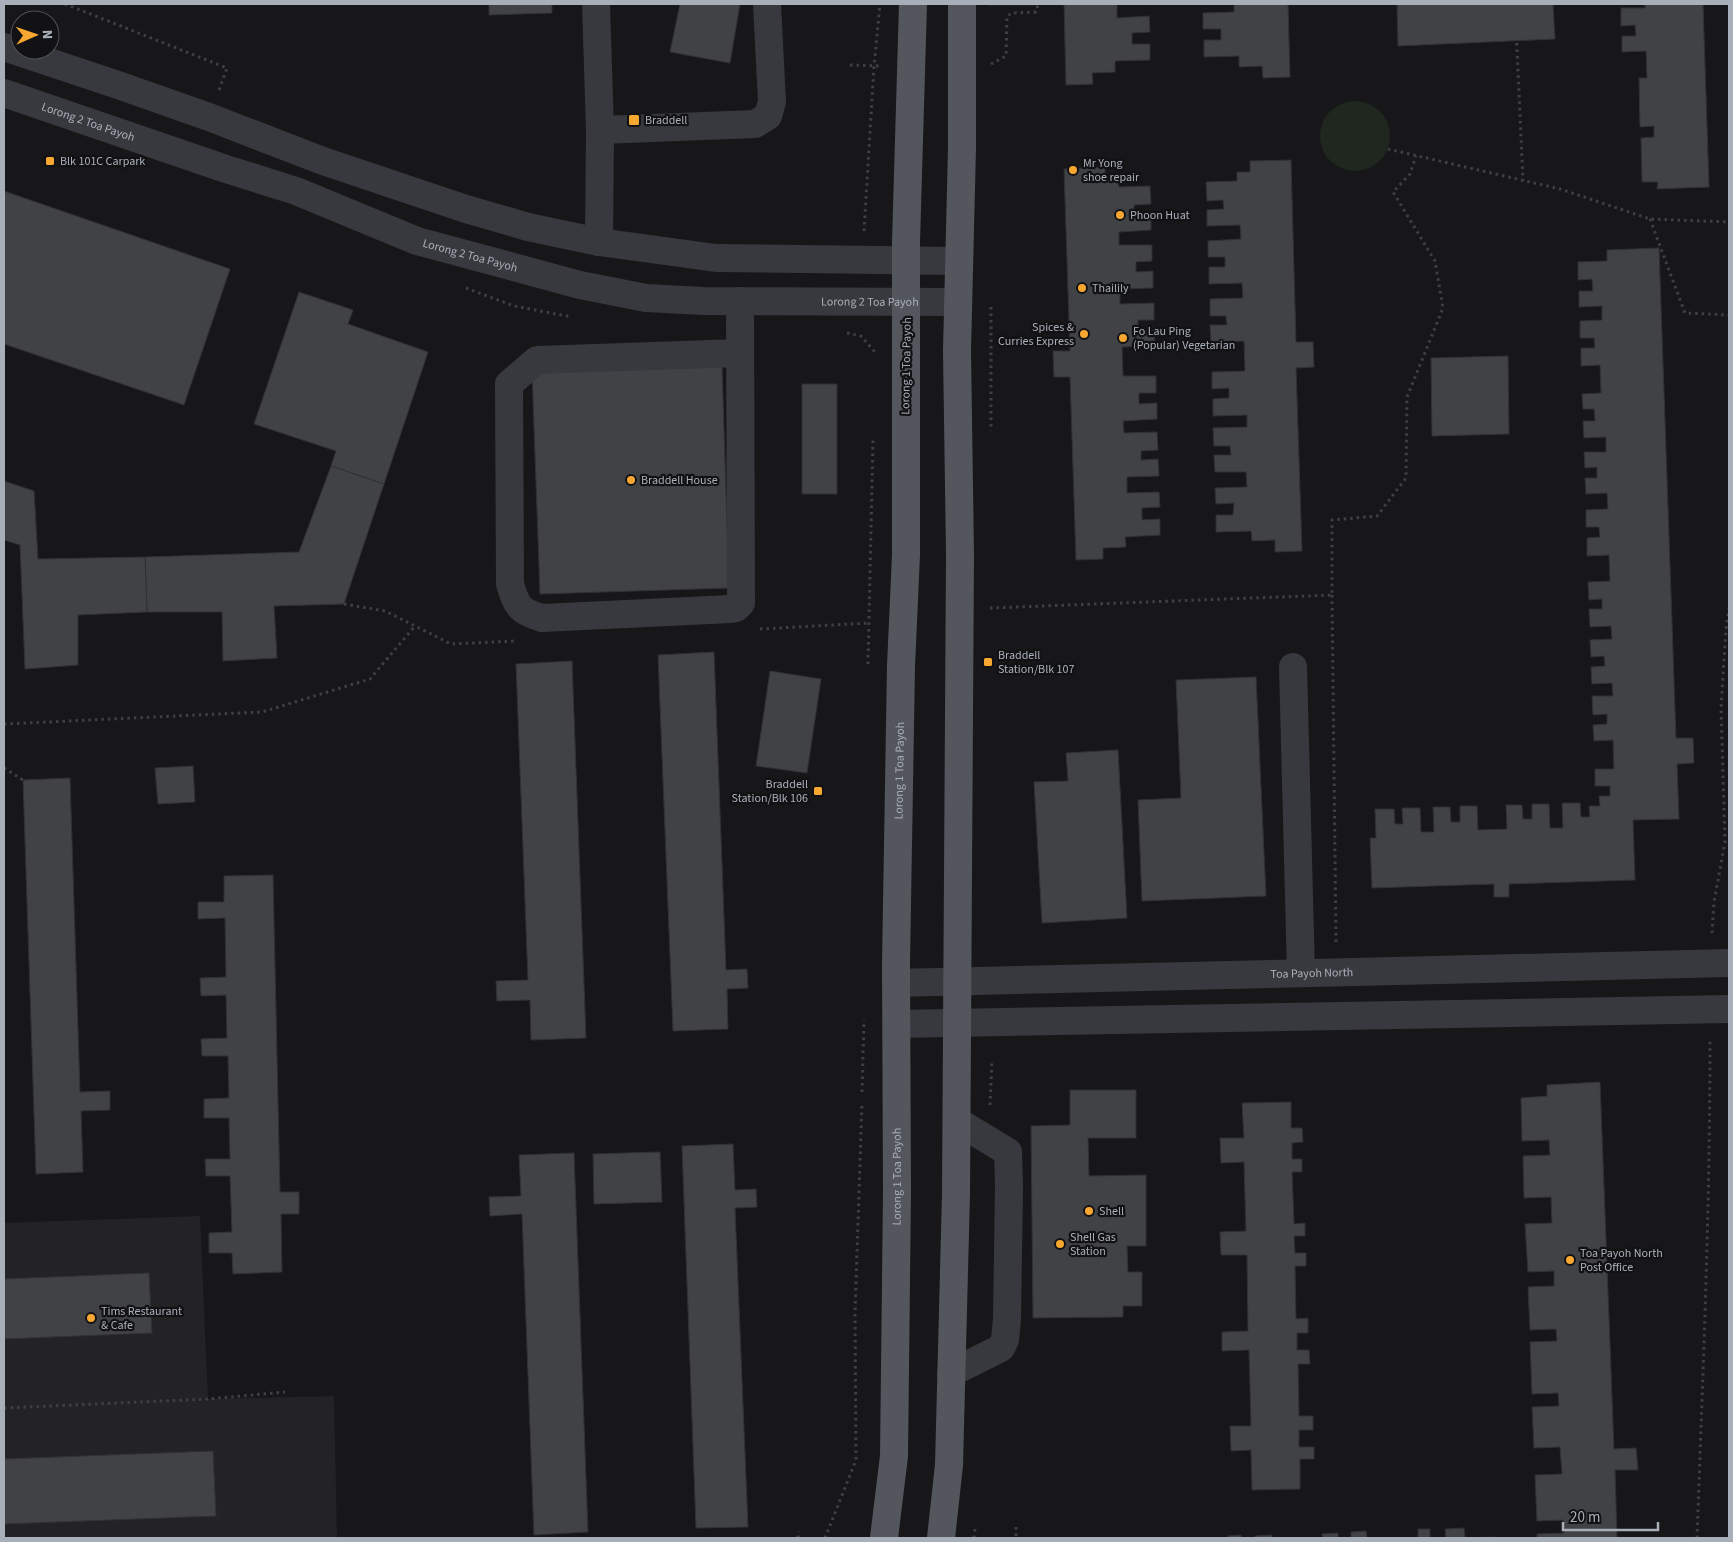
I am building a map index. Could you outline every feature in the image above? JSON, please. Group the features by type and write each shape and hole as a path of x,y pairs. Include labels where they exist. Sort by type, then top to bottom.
{"main road":[{"name":"Lorong 1 Toa Payoh","path":"884,1538 894,1456 896,983 901,676 906,555 906,261 913,4"},
{"path":"941,1538 949,1465 957,1121 956,982 959,608 957,350 962,148 962,4"}],"street":[{"path":"596,4 600,130 599,242"},
{"path":"600,130 755,124 768,116 772,102 767,4"},
{"path":"4,47 128,88 323,161 466,209 528,227 599,242 716,258 958,261"},
{"name":"Lorong 2 Toa Payoh","path":"4,93 296,191 417,241 580,285 646,298 703,301 958,302"},
{"path":"740,301 741,603 736,608 731,609 542,618 526,613 515,602 510,584 509,384 537,360 740,353"},
{"path":"1293,667 1301,973"},
{"name":"Toa Payoh North","path":"896,983 1720,963"},
{"path":"897,1024 1719,1009"},
{"path":"951,1373 1001,1348 1005,1340 1008,1319 1008,1152 957,1121"}],"path":[{"path":"65,4 227,68"},
{"path":"864,231 874,66 880,4"},
{"path":"990,67 993,62 1006,56 1007,16 1012,13 1036,12 1038,4"},
{"path":"1515,4 1524,181"},
{"path":"1388,149 1560,189 1650,219 1729,222"},
{"path":"1337,972 1332,520 1378,516 1406,478 1407,397 1443,308 1435,261 1393,192 1410,174 1416,156"},
{"path":"1650,219 1685,313 1729,315"},
{"path":"860,336 874,351 874,359"},
{"path":"869,623 874,434"},
{"path":"959,608 1332,595"},
{"path":"1720,963 1714,902 1725,842 1722,706 1729,608"},
{"path":"4,724 262,712 370,679 416,626"},
{"path":"4,768 23,780"},
{"path":"1697,1538 1709,1139 1719,1009"},
{"path":"825,1538 856,1460 855,1313 862,1102"},
{"path":"4,1408 208,1399 284,1392"},
{"path":"1016,1527 1016,1538"},
{"path":"798,1531 798,1538"}],"shaded area":[{"path":"1355,101 1368,104 1380,111 1387,123 1390,136 1387,149 1380,161 1368,168 1355,171 1342,168 1330,161 1323,149 1320,136 1323,123 1330,111 1342,104"},
{"path":"200,1216 208,1399 334,1396 337,1538 4,1538 4,1223"}],"building":[{"path":"489,4 552,4 552,13 489,15"},
{"path":"680,4 740,4 730,63 670,52"},
{"path":"1034,4 1034,5 989,5"},
{"path":"1064,4 1117,4 1117,18 1149,16 1150,32 1132,33 1132,44 1150,44 1150,60 1115,61 1115,72 1092,73 1093,84 1066,85"},
{"path":"1234,4 1288,4 1290,77 1263,78 1262,66 1239,67 1239,56 1204,57 1204,40 1221,40 1221,29 1203,29 1203,13 1234,12"},
{"path":"1397,4 1553,4 1555,39 1398,46"},
{"path":"1645,4 1703,4 1709,187 1657,189 1658,182 1642,182 1641,138 1654,137 1654,126 1640,127 1639,78 1647,78 1646,51 1622,52 1622,36 1636,36 1635,25 1621,26 1621,8 1645,8"},
{"path":"1291,160 1296,342 1313,342 1314,367 1296,368 1302,551 1275,552 1275,540 1252,541 1251,531 1216,532 1216,515 1233,515 1234,503 1216,504 1215,488 1247,487 1246,472 1215,472 1214,455 1231,455 1230,446 1214,446 1213,428 1247,427 1247,415 1213,416 1213,399 1229,398 1229,388 1212,389 1212,372 1245,371 1244,341 1211,342 1210,325 1227,325 1226,316 1210,316 1210,299 1243,298 1242,283 1209,284 1209,267 1225,267 1225,257 1208,257 1208,241 1241,239 1240,225 1207,226 1207,210 1224,209 1223,200 1207,201 1206,182 1237,181 1237,172 1250,172 1250,161"},
{"path":"1105,167 1105,178 1118,178 1119,187 1150,186 1151,204 1134,205 1134,214 1151,214 1151,230 1119,232 1119,245 1152,245 1152,261 1136,262 1136,272 1153,271 1153,288 1120,289 1120,304 1154,303 1154,320 1138,320 1138,330 1154,329 1155,346 1122,347 1123,376 1156,376 1156,393 1139,393 1139,404 1157,403 1157,419 1123,421 1124,433 1157,432 1158,450 1141,451 1141,460 1158,459 1159,476 1127,477 1127,493 1159,492 1160,507 1142,508 1142,520 1160,519 1160,535 1125,537 1126,547 1103,548 1103,559 1076,560 1070,377 1054,377 1053,351 1070,351 1064,169"},
{"path":"4,191 230,269 184,405 4,344"},
{"path":"1659,248 1676,738 1693,738 1694,763 1677,764 1679,819 1633,820 1635,880 1509,884 1509,897 1494,897 1494,884 1372,888 1370,838 1376,838 1375,809 1394,809 1395,824 1403,824 1402,808 1420,808 1421,832 1434,832 1433,807 1450,807 1451,822 1460,822 1460,806 1477,806 1478,830 1507,829 1506,805 1522,805 1523,819 1532,819 1532,804 1549,804 1550,828 1563,828 1562,803 1580,803 1581,817 1590,817 1589,806 1600,806 1599,796 1610,796 1610,786 1595,786 1595,769 1614,769 1613,740 1594,741 1593,725 1607,724 1607,714 1593,715 1592,696 1613,696 1612,683 1592,684 1591,667 1605,666 1604,656 1591,657 1590,640 1612,639 1611,626 1590,627 1589,609 1602,609 1602,599 1589,600 1588,582 1610,581 1609,555 1587,556 1587,538 1600,537 1599,527 1586,527 1586,510 1608,509 1607,493 1586,494 1585,478 1597,478 1597,467 1585,468 1584,452 1606,452 1606,437 1584,438 1583,421 1595,421 1594,409 1583,409 1582,394 1601,393 1600,365 1581,366 1581,348 1595,348 1594,338 1580,338 1580,321 1602,320 1602,306 1579,307 1579,291 1593,291 1592,279 1578,280 1578,262 1607,261 1607,250"},
{"path":"299,292 353,310 348,324 428,352 384,484 331,466 336,451 254,424"},
{"path":"1508,356 1509,434 1432,436 1431,358"},
{"name":"Braddell House","path":"722,365 729,588 540,594 532,371"},
{"path":"802,384 837,384 837,494 802,494"},
{"path":"331,466 384,484 344,604 274,606 277,658 223,661 222,612 147,612 145,557 299,552"},
{"path":"4,481 34,491 38,559 145,557 147,612 78,615 78,665 25,669 20,545 4,540"},
{"path":"714,652 726,970 747,969 748,988 727,989 728,1029 673,1031 658,655"},
{"path":"572,661 586,1038 531,1040 530,1000 497,1001 496,981 528,980 516,664"},
{"path":"770,671 821,679 807,773 756,766"},
{"path":"1256,677 1266,896 1142,901 1138,800 1181,798 1176,680"},
{"path":"1118,750 1127,918 1042,923 1034,782 1068,781 1066,753"},
{"path":"193,766 195,802 158,804 155,768"},
{"path":"70,778 80,1092 110,1091 110,1110 81,1111 83,1172 36,1174 23,780"},
{"path":"273,875 280,1192 299,1192 299,1214 281,1214 282,1272 233,1274 232,1253 209,1253 209,1233 232,1232 230,1176 206,1176 205,1159 230,1159 229,1118 204,1118 204,1099 229,1098 228,1056 202,1056 201,1039 227,1038 226,995 201,996 200,978 226,977 225,918 198,919 198,902 224,902 224,876"},
{"path":"1600,1082 1614,1449 1636,1448 1638,1470 1615,1470 1617,1538 1537,1538 1537,1534 1564,1533 1563,1520 1537,1521 1535,1475 1562,1474 1560,1447 1534,1448 1532,1407 1559,1406 1558,1393 1532,1394 1530,1342 1557,1341 1556,1329 1530,1330 1528,1287 1554,1286 1554,1271 1528,1272 1525,1224 1552,1223 1551,1197 1524,1198 1523,1156 1550,1155 1549,1140 1522,1141 1521,1098 1547,1096 1547,1085"},
{"name":"Shell","path":"1070,1090 1136,1090 1136,1138 1088,1138 1089,1176 1146,1175 1146,1246 1127,1246 1128,1272 1142,1272 1142,1306 1123,1306 1123,1317 1033,1318 1031,1126 1070,1125"},
{"path":"1291,1102 1291,1128 1302,1128 1303,1142 1292,1143 1292,1159 1302,1159 1302,1172 1292,1172 1294,1224 1305,1223 1305,1236 1294,1236 1295,1253 1306,1253 1306,1266 1295,1266 1296,1319 1308,1318 1308,1333 1297,1333 1297,1350 1309,1350 1310,1364 1298,1364 1299,1416 1313,1416 1313,1430 1299,1430 1299,1447 1314,1447 1314,1459 1300,1459 1300,1489 1252,1490 1251,1450 1231,1451 1230,1426 1251,1426 1249,1350 1222,1351 1222,1332 1248,1331 1247,1255 1221,1255 1220,1232 1246,1231 1244,1162 1221,1163 1220,1138 1244,1138 1242,1103"},
{"path":"733,1144 735,1190 756,1189 757,1207 735,1208 748,1527 696,1528 682,1146"},
{"path":"660,1152 662,1202 594,1204 593,1154"},
{"path":"574,1153 588,1532 534,1535 522,1214 490,1216 489,1197 521,1196 519,1155"},
{"path":"149,1273 152,1333 4,1339 4,1279"},
{"path":"213,1451 216,1516 4,1524 4,1459"},
{"path":"1464,1528 1465,1538 1446,1538 1445,1529"},
{"path":"1418,1529 1430,1529 1430,1538 1418,1538"},
{"path":"1366,1531 1367,1538 1351,1538 1351,1532"},
{"path":"1338,1533 1338,1538 1323,1538 1322,1534"},
{"path":"1241,1535 1241,1538 1228,1538 1228,1536"},
{"path":"1272,1535 1272,1538 1255,1538 1255,1536"}],"place":[{"name":"Braddell","path":"634,120"},
{"name":"Blk 101C Carpark","path":"50,161"},
{"name":"Mr Yong shoe repair","path":"1073,170"},
{"name":"Phoon Huat","path":"1120,215"},
{"name":"Thailily","path":"1082,288"},
{"name":"Spices & Curries Express","path":"1084,334"},
{"name":"Fo Lau Ping (Popular) Vegetarian","path":"1123,338"},
{"name":"Braddell House","path":"631,480"},
{"name":"Braddell Station/Blk 107","path":"988,662"},
{"name":"Braddell Station/Blk 106","path":"818,791"},
{"name":"Shell","path":"1089,1211"},
{"name":"Shell Gas Station","path":"1060,1244"},
{"name":"Toa Payoh North Post Office","path":"1570,1260"},
{"name":"Tims Restaurant & Cafe","path":"91,1318"}]}
